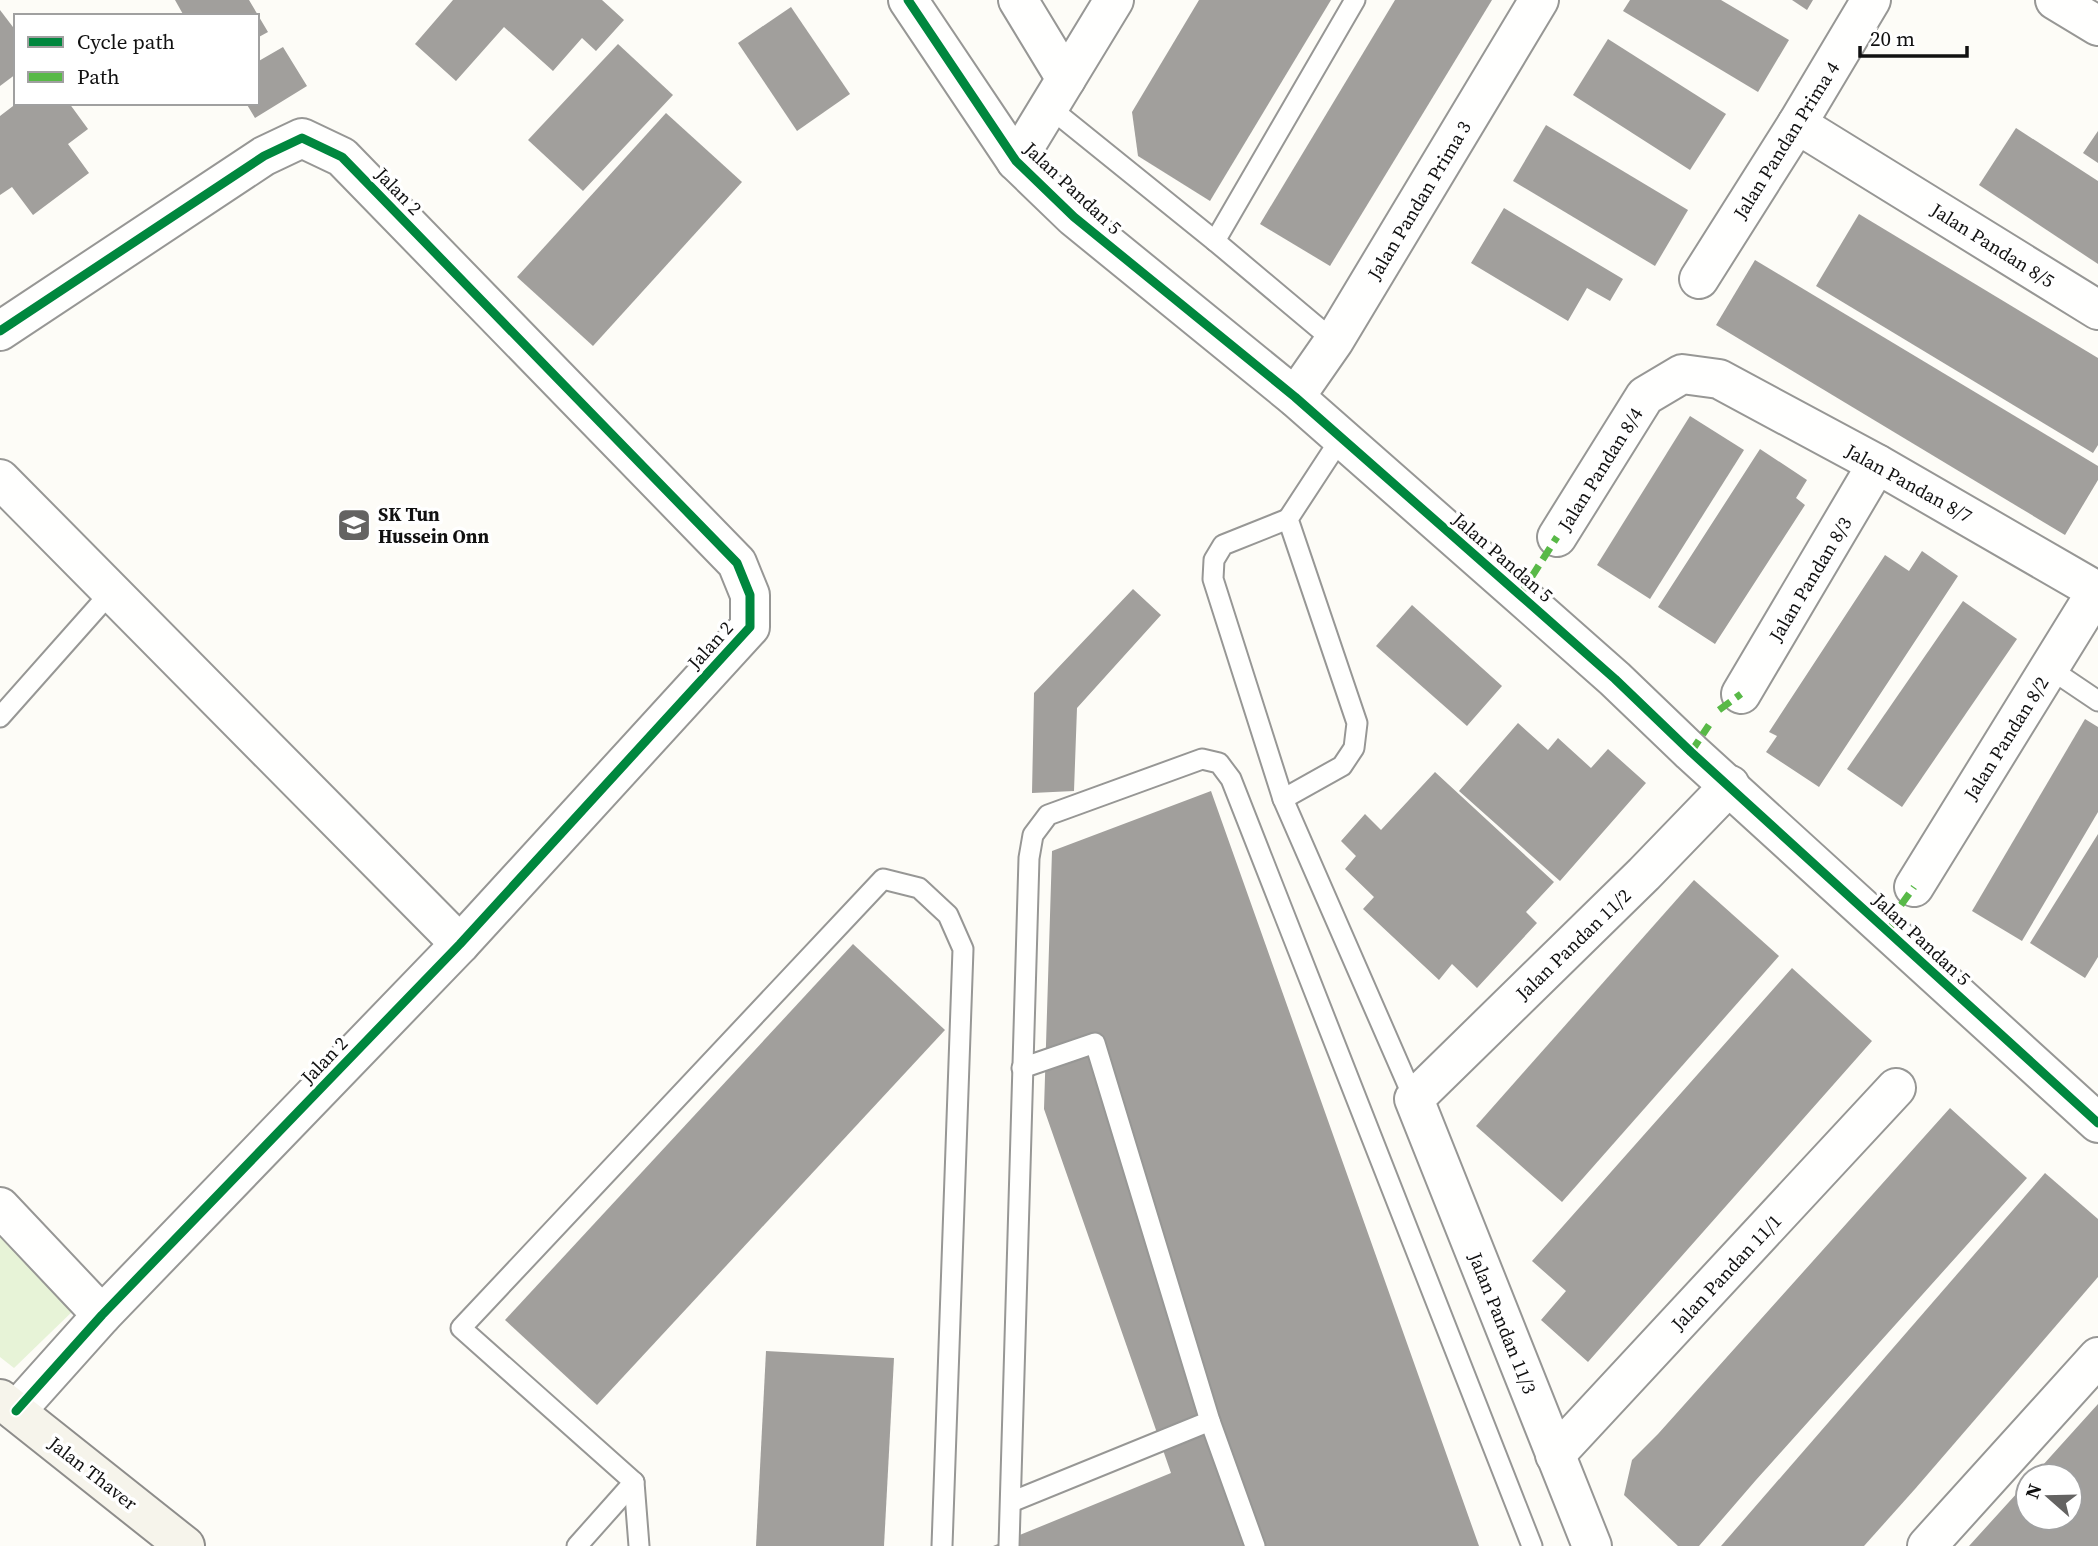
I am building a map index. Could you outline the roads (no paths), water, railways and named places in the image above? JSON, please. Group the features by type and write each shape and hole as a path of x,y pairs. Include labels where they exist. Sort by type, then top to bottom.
{"street":[{"name":"Jalan Pandan 5","path":"908,0 1016,162 1074,218 1296,397 1615,679 1924,967 2093,1104"},
{"path":"1018,0 1057,93"},
{"path":"1016,162 1114,0"},
{"name":"Jalan Pandan Prima 3","path":"1296,397 1334,341 1539,0"},
{"name":"Jalan Pandan Prima 4","path":"1699,279 1871,0"},
{"path":"2055,0 2098,26"},
{"name":"Jalan Pandan 8/5","path":"1797,124 2098,310"},
{"name":"Jalan 2","path":"0,331 264,156 302,138 342,157 737,563 750,595 750,627 460,944 102,1315 8,1405"},
{"name":"Jalan Pandan 8/4","path":"1556,537 1645,396 1682,374 1718,379"},
{"name":"Jalan Pandan 8/7","path":"1718,379 1877,464 2097,590"},
{"name":"Jalan Pandan 8/3","path":"1741,694 1877,464"},
{"path":"0,479 460,944"},
{"name":"Jalan Pandan 8/2","path":"1914,887 2097,590"},
{"name":"Jalan Pandan 11/2","path":"1414,1099 1644,874 1730,785"},
{"name":"Jalan Pandan 11/1","path":"1555,1455 1896,1088"},
{"name":"Jalan Pandan 11/3","path":"1414,1099 1592,1546"},
{"path":"0,1207 102,1315"},
{"path":"1931,1545 2098,1357"},
{"name":"Jalan Thaver","path":"8,1405 185,1546"}],"lane":[{"path":"1215,241 1355,0"},
{"path":"1057,93 1215,241 1334,341"},
{"path":"1341,438 1288,519 1223,545 1214,560 1213,579 1283,799 1414,1099"},
{"path":"1283,799 1342,766 1354,748 1357,723 1288,519"},
{"path":"0,717 111,592"},
{"path":"2049,668 2098,701"},
{"path":"1009,1546 1021,1068 1029,858 1033,835 1048,815 1202,759 1219,763 1231,779 1532,1546"},
{"path":"639,1546 634,1482 461,1328 883,879 919,888 948,915 963,949 942,1546"},
{"path":"1021,1068 1095,1042 1210,1421 1255,1546"},
{"path":"1011,1503 1210,1421"},
{"path":"577,1546 634,1482"}],"place":[{"name":"SK Tun Hussein Onn","path":"354,525"}]}
